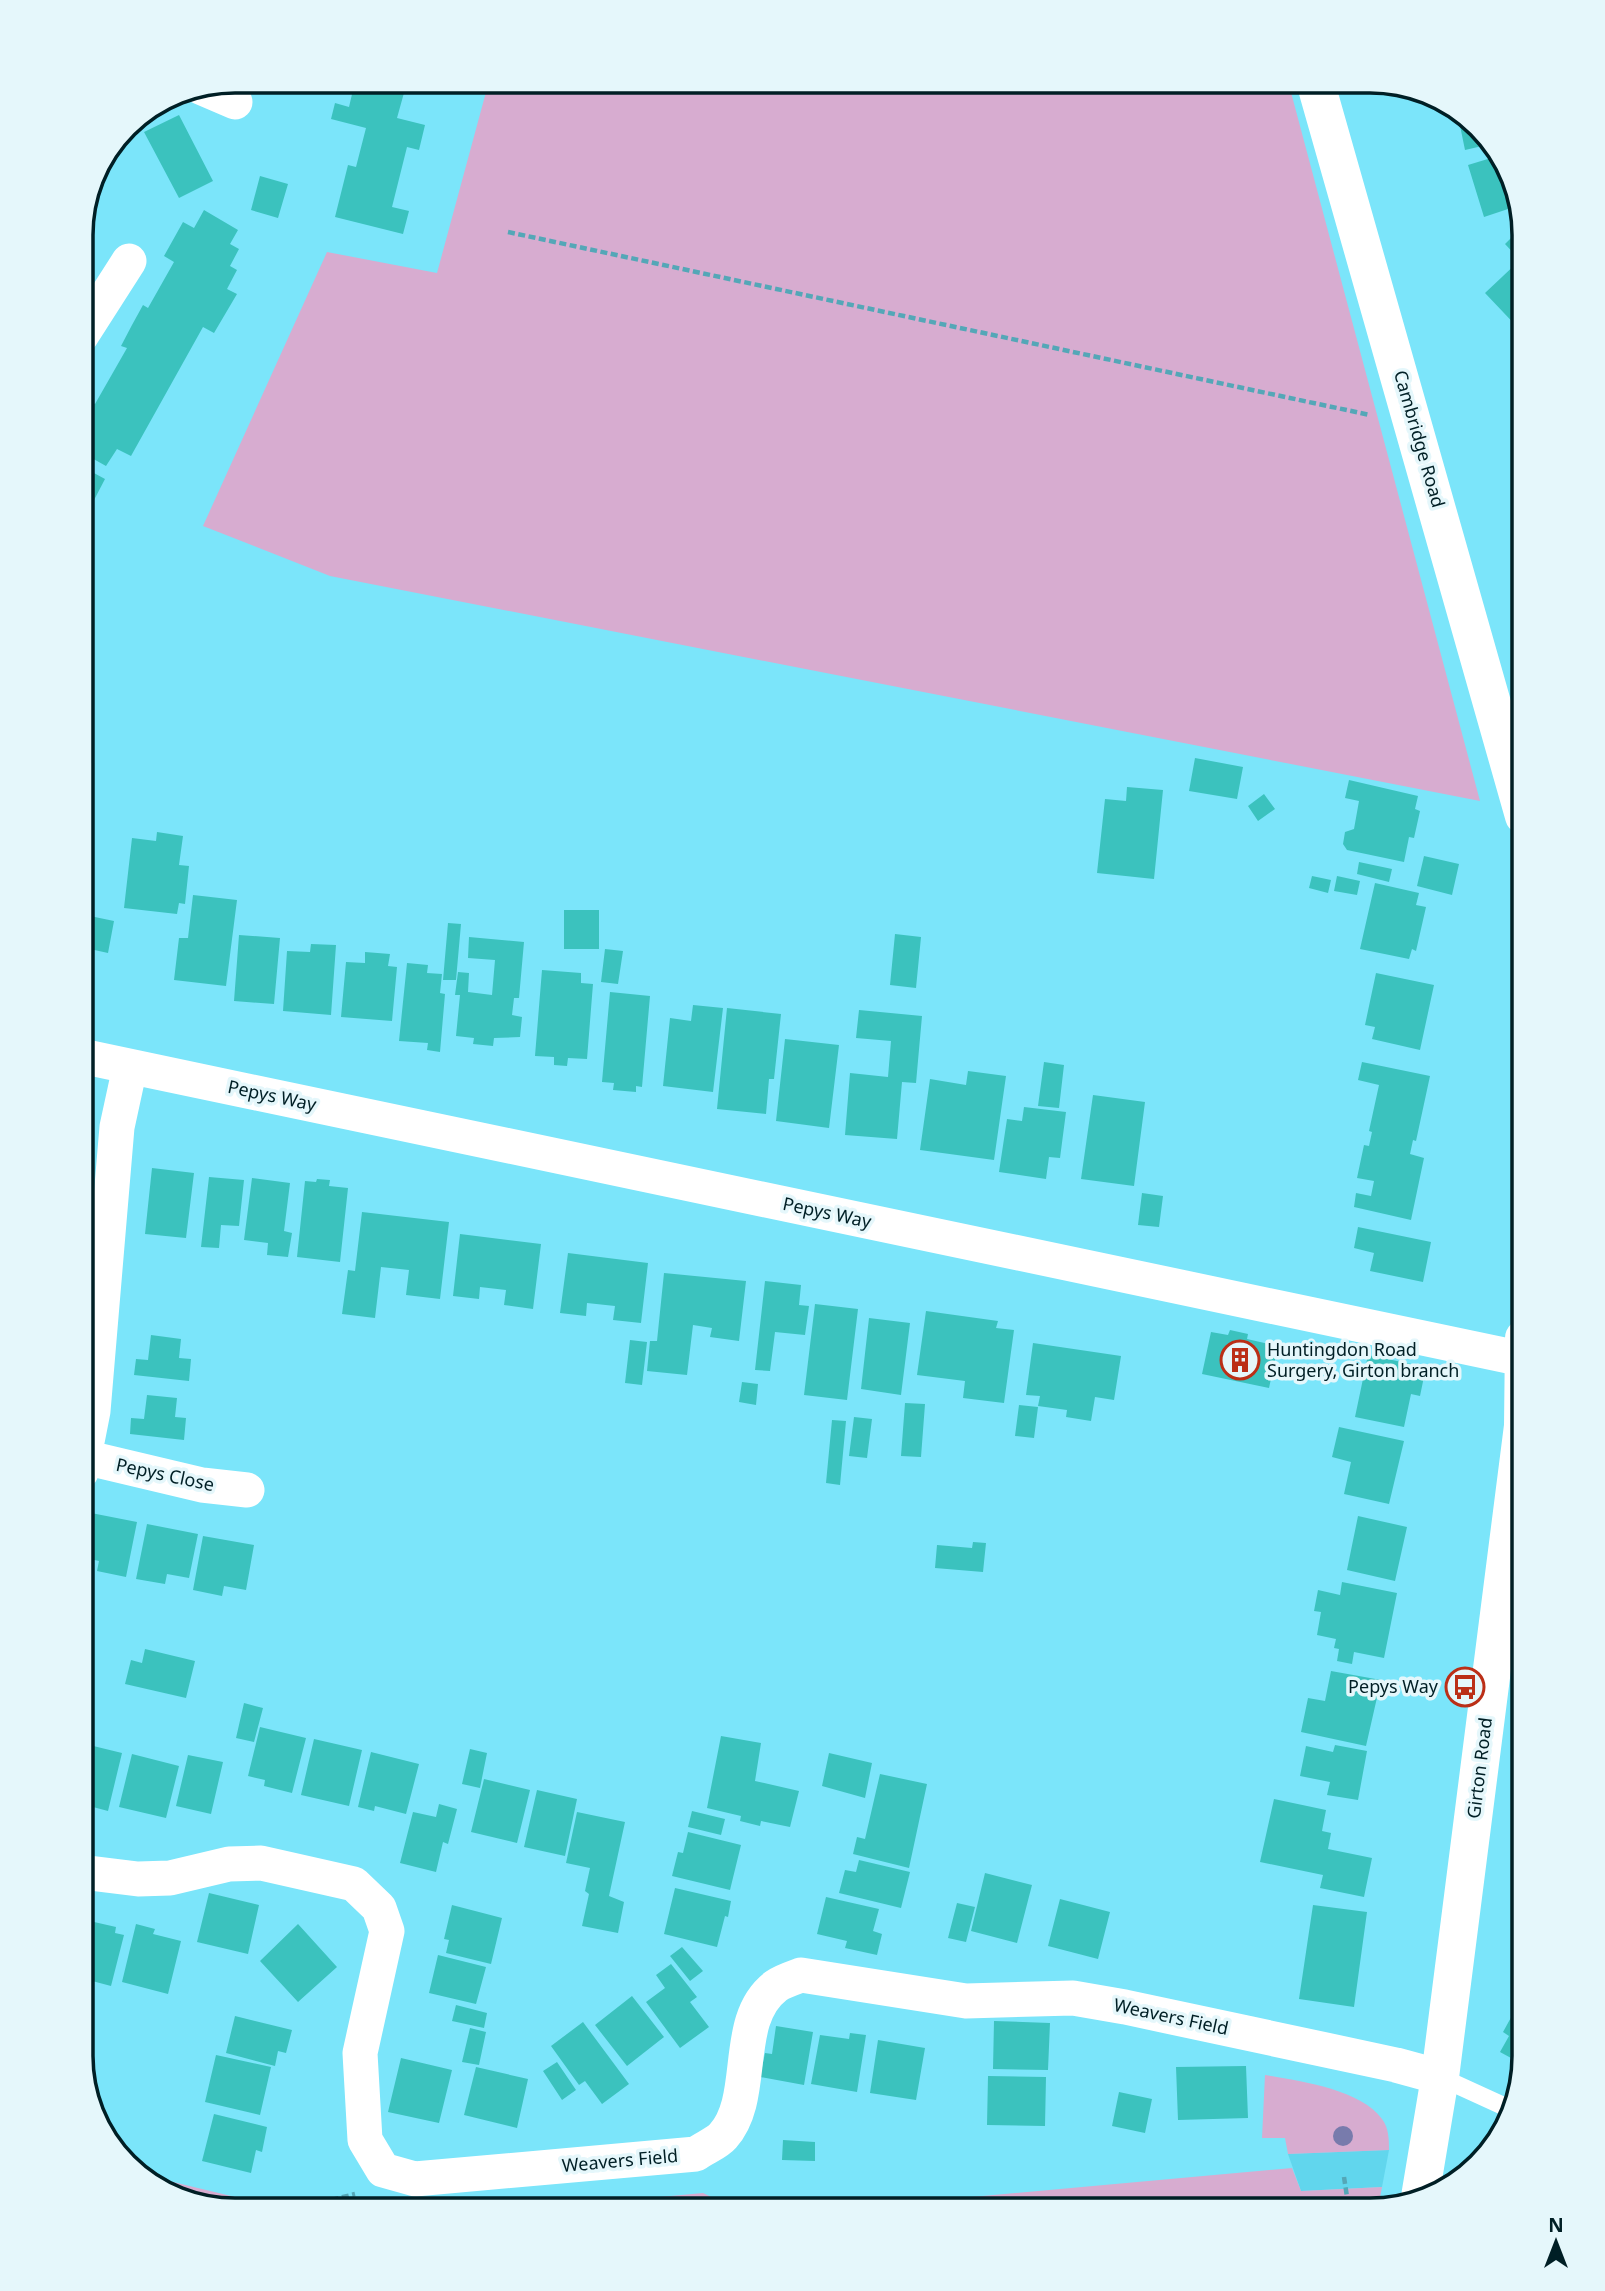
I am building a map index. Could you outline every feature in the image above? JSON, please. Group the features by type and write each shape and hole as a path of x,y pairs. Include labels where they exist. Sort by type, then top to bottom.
{"street":[{"name":"Cambridge Road","path":"1319,93 1415,423 1512,771"},
{"path":"216,94 235,102"},
{"path":"93,317 129,261"},
{"name":"Pepys Way","path":"93,1059 1512,1347"},
{"name":"Pepys Close","path":"93,1411 117,1127 130,1067"},
{"name":"Pepys Close","path":"93,1467 247,1490"},
{"name":"Girton Road","path":"1421,2188 1440,2077 1512,1512"},
{"name":"Weavers Field","path":"93,1874 138,1879 170,1878 229,1864 261,1863 354,1884 379,1908 387,1931 360,2053 365,2140 383,2169 415,2179 696,2154 723,2136 737,2111 751,2028 759,2006 776,1986 801,1975 966,2001 1073,1998 1369,2059 1440,2077"}],"lane":[{"path":"1440,2077 1503,2106"}],"path":[{"path":"509,232 1415,423"},
{"path":"1344,2177 1347,2198"}],"shaded area":[{"path":"486,93 1291,93 1480,801 330,576 203,526 327,252 437,273"},
{"path":"1265,2075 1328,2088 1359,2100 1382,2119 1388,2134 1389,2150 1288,2154 1285,2138 1262,2138"},
{"path":"1389,2150 1382,2187 1301,2191 1288,2154"},
{"path":"1292,2168 1301,2191 1382,2187 1380,2197 1370,2198 961,2198"},
{"path":"169,2182 239,2198 207,2196"},
{"path":"703,2193 714,2198 649,2198"}],"building":[{"path":"352,93 404,93 397,118 425,125 419,150 407,147 392,207 409,211 403,234 335,217 348,165 356,167 366,128 331,119 335,103 349,107"},
{"path":"179,115 213,181 179,198 144,132"},
{"path":"1460,125 1481,146 1465,150"},
{"path":"1490,158 1501,180 1509,209 1484,217 1468,165"},
{"path":"260,176 288,184 278,218 251,210"},
{"path":"204,210 238,230 230,244 239,249 230,266 237,270 227,289 237,294 214,333 203,327 131,456 117,449 106,466 93,459 93,403 95,404 127,348 121,346 143,305 148,308 174,262 164,256 183,222 194,228"},
{"path":"1512,237 1512,251 1505,244"},
{"path":"1512,268 1512,321 1485,293"},
{"path":"93,472 105,479 93,502"},
{"path":"1195,758 1243,767 1237,799 1189,791"},
{"path":"1349,780 1418,796 1415,809 1420,811 1414,838 1409,837 1404,862 1347,850 1343,844 1345,832 1354,829 1359,801 1345,798"},
{"path":"1127,787 1163,790 1154,879 1097,873 1105,799 1126,801"},
{"path":"1264,794 1275,809 1258,821 1248,806"},
{"path":"157,832 183,836 179,865 189,866 185,904 179,903 177,914 124,908 132,838 156,841"},
{"path":"1424,856 1459,864 1452,895 1417,886"},
{"path":"1359,862 1392,869 1389,882 1357,874"},
{"path":"1312,876 1331,880 1328,893 1309,888"},
{"path":"1337,876 1360,881 1357,895 1334,891"},
{"path":"1375,883 1419,893 1416,905 1426,907 1416,951 1412,949 1409,959 1360,949"},
{"path":"193,895 237,900 226,986 174,980 179,938 188,938"},
{"path":"564,910 599,910 599,949 564,949"},
{"path":"93,917 114,921 108,953 93,950"},
{"path":"448,923 461,924 456,980 443,980"},
{"path":"895,934 921,937 916,988 890,985"},
{"path":"239,935 280,938 274,1004 234,1001"},
{"path":"469,937 524,942 519,998 514,998 512,1015 522,1017 520,1037 494,1038 493,1046 473,1044 474,1038 456,1036 460,995 455,995 458,972 469,973 468,992 492,995 495,960 468,958"},
{"path":"311,944 336,945 331,1015 283,1011 287,951 310,952"},
{"path":"605,949 623,951 618,984 601,982"},
{"path":"365,952 390,954 388,966 397,967 392,1021 341,1017 346,962 365,963"},
{"path":"407,963 428,965 427,973 442,974 440,993 445,994 440,1052 427,1050 428,1043 399,1041"},
{"path":"542,970 581,973 581,983 593,984 587,1059 568,1058 567,1066 554,1065 554,1057 535,1056"},
{"path":"1376,973 1434,985 1420,1050 1372,1039 1375,1027 1365,1025"},
{"path":"610,992 650,996 642,1087 636,1086 636,1092 613,1090 614,1083 602,1082"},
{"path":"693,1005 723,1008 713,1092 663,1086 670,1018 691,1021"},
{"path":"727,1008 781,1014 774,1079 769,1079 766,1114 717,1109"},
{"path":"859,1010 922,1016 916,1083 902,1082 897,1139 845,1135 850,1073 888,1077 891,1041 856,1038"},
{"path":"785,1039 839,1045 829,1128 776,1121"},
{"path":"1044,1062 1064,1065 1059,1108 1038,1106"},
{"path":"1362,1062 1430,1076 1416,1141 1413,1140 1410,1154 1424,1158 1411,1220 1354,1207 1356,1193 1371,1196 1374,1181 1357,1178 1364,1145 1369,1146 1372,1132 1369,1131 1379,1085 1358,1080"},
{"path":"968,1071 1006,1076 994,1160 920,1150 930,1079 966,1085"},
{"path":"1093,1095 1145,1102 1134,1186 1081,1179"},
{"path":"1024,1107 1066,1112 1060,1158 1049,1157 1046,1179 999,1172 1007,1119 1022,1121"},
{"path":"152,1168 194,1173 186,1238 145,1234"},
{"path":"209,1177 244,1180 239,1226 221,1225 219,1248 201,1247"},
{"path":"252,1178 290,1183 284,1231 292,1233 288,1257 267,1255 268,1243 244,1240"},
{"path":"317,1179 330,1180 329,1186 348,1188 340,1262 297,1257 305,1181 316,1182"},
{"path":"1142,1193 1163,1196 1159,1227 1138,1225"},
{"path":"362,1212 449,1222 440,1299 406,1295 409,1270 381,1267 375,1318 342,1314 348,1270 355,1271"},
{"path":"1358,1227 1431,1242 1423,1282 1370,1271 1374,1253 1354,1248"},
{"path":"460,1234 541,1244 533,1309 504,1305 506,1290 480,1287 479,1299 453,1296"},
{"path":"568,1253 648,1263 641,1323 613,1320 615,1306 587,1303 586,1316 560,1313"},
{"path":"664,1273 746,1281 739,1341 710,1337 712,1328 693,1325 687,1375 647,1371 650,1341 657,1341"},
{"path":"765,1281 801,1285 799,1305 809,1306 805,1335 775,1332 770,1371 755,1370"},
{"path":"815,1304 858,1309 847,1400 804,1395"},
{"path":"926,1311 998,1321 996,1328 1014,1330 1004,1403 963,1398 965,1381 917,1375"},
{"path":"869,1318 910,1323 901,1395 861,1389"},
{"name":"Huntingdon Road Surgery, Girton branch","path":"1230,1330 1248,1334 1247,1339 1278,1346 1269,1388 1202,1374 1211,1332 1228,1335"},
{"path":"151,1335 181,1339 179,1358 191,1359 189,1381 134,1375 136,1359 148,1360"},
{"path":"630,1340 647,1342 642,1385 625,1383"},
{"path":"1033,1343 1121,1356 1114,1400 1095,1397 1091,1421 1066,1417 1067,1410 1038,1406 1040,1396 1026,1395"},
{"path":"1368,1355 1426,1367 1420,1396 1411,1394 1404,1427 1355,1417"},
{"path":"742,1382 758,1384 756,1405 739,1402"},
{"path":"147,1395 177,1398 175,1417 186,1418 184,1440 130,1434 131,1418 144,1419"},
{"path":"905,1403 925,1404 921,1457 901,1456"},
{"path":"1019,1405 1038,1407 1034,1438 1015,1436"},
{"path":"854,1417 872,1419 867,1458 849,1456"},
{"path":"832,1420 846,1421 840,1485 826,1483"},
{"path":"1339,1427 1404,1441 1389,1504 1344,1494 1351,1462 1332,1457"},
{"path":"93,1513 137,1522 126,1577 97,1571 99,1561 93,1560"},
{"path":"1358,1516 1407,1527 1395,1581 1347,1570"},
{"path":"147,1524 198,1534 189,1578 167,1574 165,1584 136,1579"},
{"path":"203,1536 254,1545 246,1590 224,1586 222,1596 193,1590"},
{"path":"973,1542 986,1543 983,1572 935,1568 937,1545 972,1548"},
{"path":"1342,1582 1397,1593 1384,1658 1354,1652 1352,1664 1337,1661 1339,1649 1334,1648 1336,1639 1317,1635 1321,1612 1314,1611 1318,1590 1340,1595"},
{"path":"145,1649 195,1661 186,1698 125,1684 131,1660 142,1663"},
{"path":"1331,1671 1381,1680 1366,1746 1301,1732 1308,1698 1325,1701"},
{"path":"244,1703 263,1708 254,1742 236,1738"},
{"path":"260,1727 306,1738 292,1793 264,1786 265,1780 248,1776"},
{"path":"721,1736 761,1743 755,1781 799,1791 790,1827 761,1821 760,1826 740,1821 741,1816 707,1808"},
{"path":"314,1739 362,1750 349,1806 301,1795"},
{"path":"1335,1745 1367,1751 1358,1800 1327,1795 1330,1782 1300,1776 1306,1746 1333,1752"},
{"path":"93,1746 122,1753 108,1811 93,1807"},
{"path":"470,1749 487,1753 480,1788 462,1784"},
{"path":"371,1752 419,1764 406,1814 375,1806 374,1811 358,1807"},
{"path":"829,1753 872,1763 865,1798 822,1786"},
{"path":"132,1754 179,1766 166,1818 119,1807"},
{"path":"188,1755 223,1762 211,1814 176,1806"},
{"path":"880,1774 927,1784 909,1868 853,1854 857,1837 865,1839"},
{"path":"484,1779 530,1790 517,1843 471,1832"},
{"path":"537,1790 577,1799 565,1856 524,1847"},
{"path":"1274,1799 1326,1810 1322,1831 1331,1833 1328,1849 1372,1858 1364,1897 1320,1888 1323,1875 1260,1862"},
{"path":"439,1804 457,1809 448,1844 443,1842 436,1872 400,1863 413,1812 436,1817"},
{"path":"692,1811 725,1819 721,1835 688,1827"},
{"path":"577,1812 625,1822 609,1896 624,1902 618,1933 582,1926 589,1894 585,1891 590,1868 566,1863"},
{"path":"688,1832 741,1845 730,1890 672,1876 678,1852 683,1853"},
{"path":"859,1860 910,1872 901,1908 839,1893 845,1870 856,1872"},
{"path":"985,1873 1032,1885 1017,1943 971,1931"},
{"path":"675,1888 731,1901 717,1947 664,1934"},
{"path":"209,1893 259,1905 248,1954 197,1942"},
{"path":"826,1897 879,1909 873,1931 882,1934 877,1955 845,1948 847,1941 817,1934"},
{"path":"1060,1899 1110,1912 1098,1959 1048,1946"},
{"path":"957,1903 975,1907 966,1942 948,1938"},
{"path":"452,1905 502,1918 491,1964 446,1953 449,1940 444,1939"},
{"path":"1313,1905 1367,1912 1354,2007 1299,1999"},
{"path":"93,1922 116,1927 115,1933 124,1935 111,1986 93,1981"},
{"path":"136,1924 155,1929 153,1934 181,1941 168,1994 122,1982"},
{"path":"298,1924 337,1967 298,2002 260,1961"},
{"path":"682,1947 703,1971 690,1981 670,1956"},
{"path":"438,1955 486,1967 476,2004 429,1993"},
{"path":"671,1964 697,1997 690,2002 709,2027 680,2048 646,2002 665,1988 656,1975"},
{"path":"632,1996 664,2037 627,2066 595,2025"},
{"path":"456,2005 487,2013 484,2028 452,2021"},
{"path":"235,2016 292,2030 286,2053 278,2051 275,2066 226,2053"},
{"path":"1512,2016 1512,2058 1500,2052 1509,2036 1503,2032"},
{"path":"994,2021 1050,2023 1048,2070 993,2069"},
{"path":"583,2022 629,2084 602,2104 585,2081 579,2085 551,2046"},
{"path":"776,2026 813,2032 804,2085 760,2077 765,2053 772,2054"},
{"path":"470,2028 486,2032 479,2065 462,2062"},
{"path":"850,2033 866,2035 857,2092 811,2084 820,2035 849,2039"},
{"path":"878,2040 925,2048 916,2100 870,2093"},
{"path":"216,2055 271,2067 260,2115 205,2102"},
{"path":"401,2058 452,2070 439,2123 388,2112"},
{"path":"557,2062 576,2090 562,2100 543,2071"},
{"path":"1246,2066 1248,2118 1178,2120 1176,2067"},
{"path":"476,2067 528,2079 517,2128 464,2115"},
{"path":"988,2076 1046,2077 1045,2126 987,2125"},
{"path":"1119,2092 1152,2099 1145,2133 1112,2126"},
{"path":"214,2114 267,2127 262,2152 256,2150 251,2173 202,2161"},
{"path":"783,2140 815,2142 815,2161 782,2160"}],"place":[{"name":"Huntingdon Road Surgery, Girton branch","path":"1240,1360"},
{"name":"Pepys Way","path":"1465,1687"}]}
